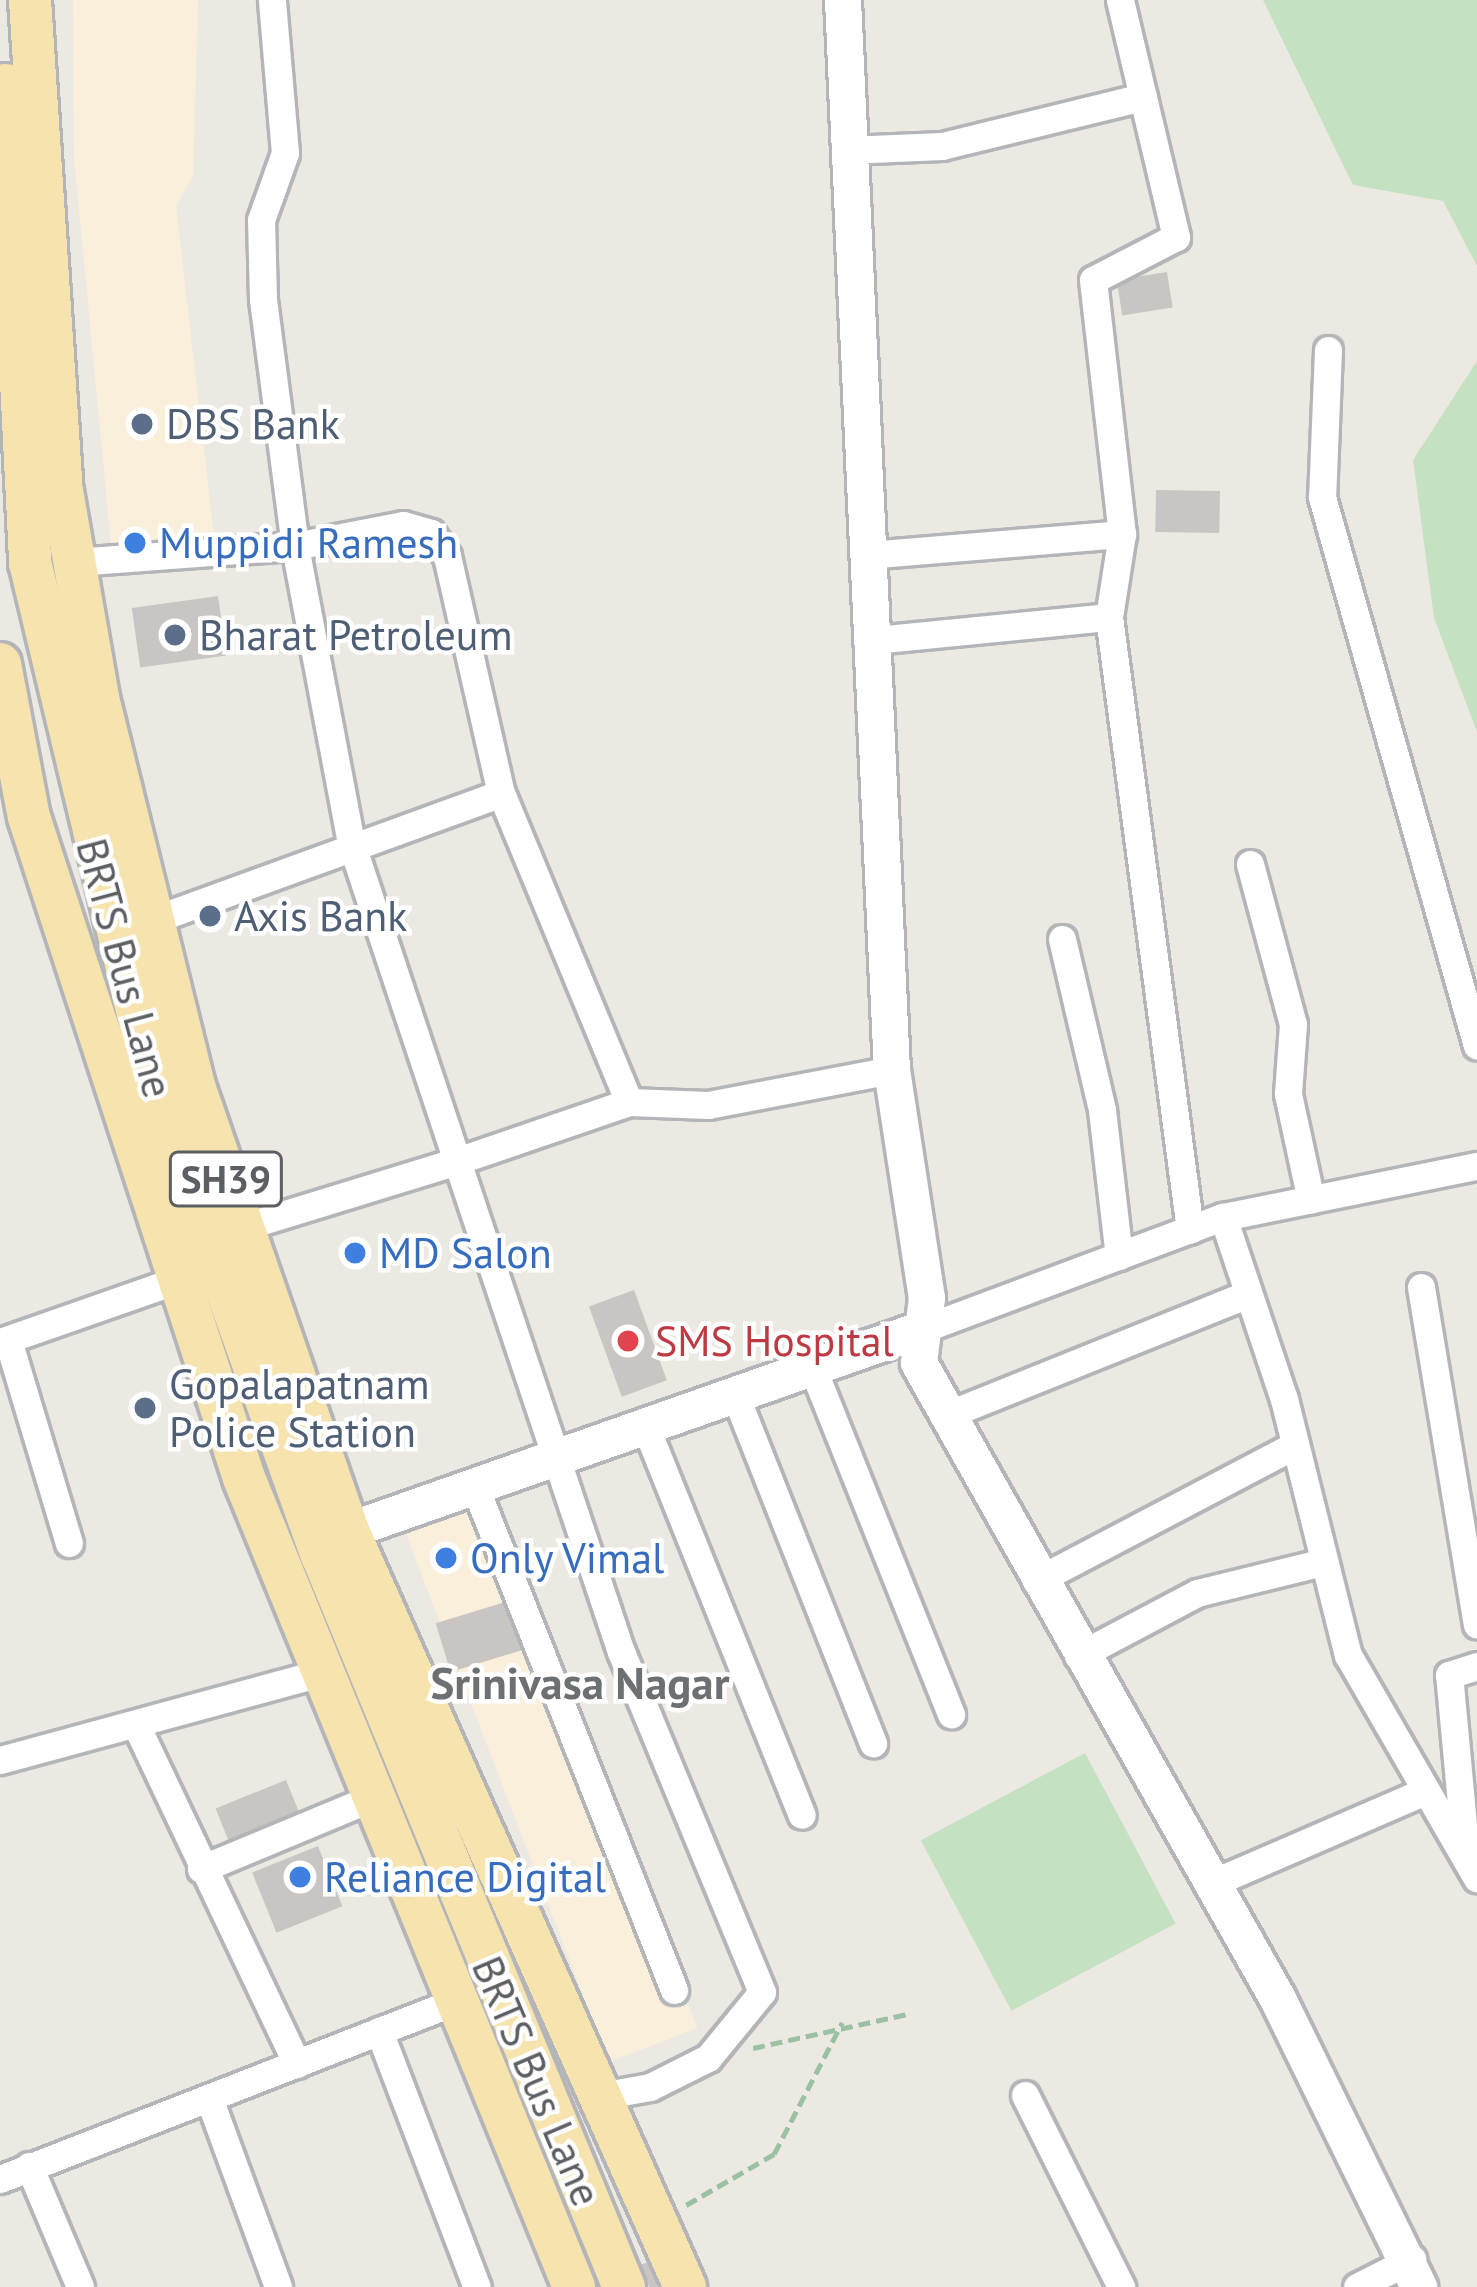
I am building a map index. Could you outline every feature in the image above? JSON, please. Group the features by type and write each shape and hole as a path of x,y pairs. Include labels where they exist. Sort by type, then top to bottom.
{"main road":[{"name":"BRTS Bus Lane","path":"4,0 15,559 105,903 231,1312 624,2287"},
{"name":"SH39","path":"30,0 47,369 75,562 153,920 243,1228 348,1531 594,2097 685,2287"},
{"name":"SH39","path":"0,664 29,817 177,1280 323,1672 574,2287"}],"street":[{"path":"272,0 285,153 261,220 262,300 295,546 351,843 551,1460 762,1992 717,2050 650,2087 594,2097"},
{"path":"843,0 892,1070 923,1329 919,1364 1208,1885 1416,2273 1441,2287"},
{"path":"1120,0 1176,237 1093,280 1122,534 1109,617 1190,1230"},
{"path":"847,150 942,146 1143,97"},
{"path":"1328,350 1322,497 1477,1046"},
{"path":"15,559 75,562 295,546 403,525 431,532 447,556 502,793 629,1102"},
{"path":"868,555 1122,534"},
{"path":"874,640 1109,617"},
{"path":"153,920 351,843 502,793"},
{"path":"1250,864 1293,1024 1288,1094 1311,1200"},
{"path":"1062,938 1102,1110 1119,1256"},
{"path":"243,1228 629,1102 708,1105 892,1070"},
{"path":"348,1531 734,1392 813,1369 1222,1217 1475,1173"},
{"path":"1222,1217 1248,1294 1348,1654 1421,1792 1471,1867"},
{"path":"69,1543 4,1341 177,1280"},
{"path":"1420,1287 1477,1624"},
{"path":"947,1415 1248,1294"},
{"path":"813,1369 951,1714"},
{"path":"734,1392 873,1743"},
{"path":"645,1425 802,1815"},
{"path":"1036,1581 1289,1448"},
{"path":"475,1486 674,1990"},
{"path":"1078,1656 1197,1593 1323,1562"},
{"path":"1471,1867 1449,1675 1477,1666"},
{"path":"0,1760 137,1727 323,1672"},
{"path":"137,1727 297,2064"},
{"path":"1208,1885 1421,1792"},
{"path":"201,1869 374,1797"},
{"path":"0,2179 457,2001"},
{"path":"379,2031 477,2287"},
{"path":"1025,2095 1121,2287"},
{"path":"209,2098 278,2287"},
{"path":"29,2166 80,2287"},
{"path":"1357,2287 1416,2273"}],"path":[{"path":"717,2050 908,2014"},
{"path":"686,2220 686,2205 774,2155 842,2023"},
{"path":"668,2197 677,2216"}],"shaded area":[{"path":"73,0 198,0 193,176 176,206 215,546 112,555 74,156"},
{"path":"492,1493 697,2028 609,2062 403,1527"}],"green space":[{"path":"1263,0 1477,0 1477,266 1443,201 1353,185"},
{"path":"1477,361 1477,732 1434,618 1413,460"},
{"path":"1085,1753 1176,1923 1011,2011 921,1840"}],"building":[{"path":"1167,272 1173,308 1122,316 1117,280"},
{"path":"1156,490 1220,491 1219,533 1155,532"},
{"path":"218,596 226,655 140,668 132,608"},
{"path":"634,1290 667,1380 622,1397 589,1306"},
{"path":"515,1599 530,1648 451,1672 436,1623"},
{"path":"286,1780 303,1823 233,1851 216,1808"},
{"path":"318,1846 342,1906 277,1933 252,1873"},
{"path":"654,2260 665,2287 649,2287 640,2265"}],"place":[{"name":"DBS Bank","path":"142,424"},
{"name":"Muppidi Ramesh","path":"135,543"},
{"name":"Bharat Petroleum","path":"175,635"},
{"name":"Axis Bank","path":"210,916"},
{"name":"MD Salon","path":"355,1253"},
{"name":"SMS Hospital","path":"628,1341"},
{"name":"Gopalapatnam Police Station","path":"145,1408"},
{"name":"Only Vimal","path":"446,1558"},
{"name":"Reliance Digital","path":"300,1877"}],"district":[{"name":"Srinivasa Nagar","path":"580,1683"}]}
